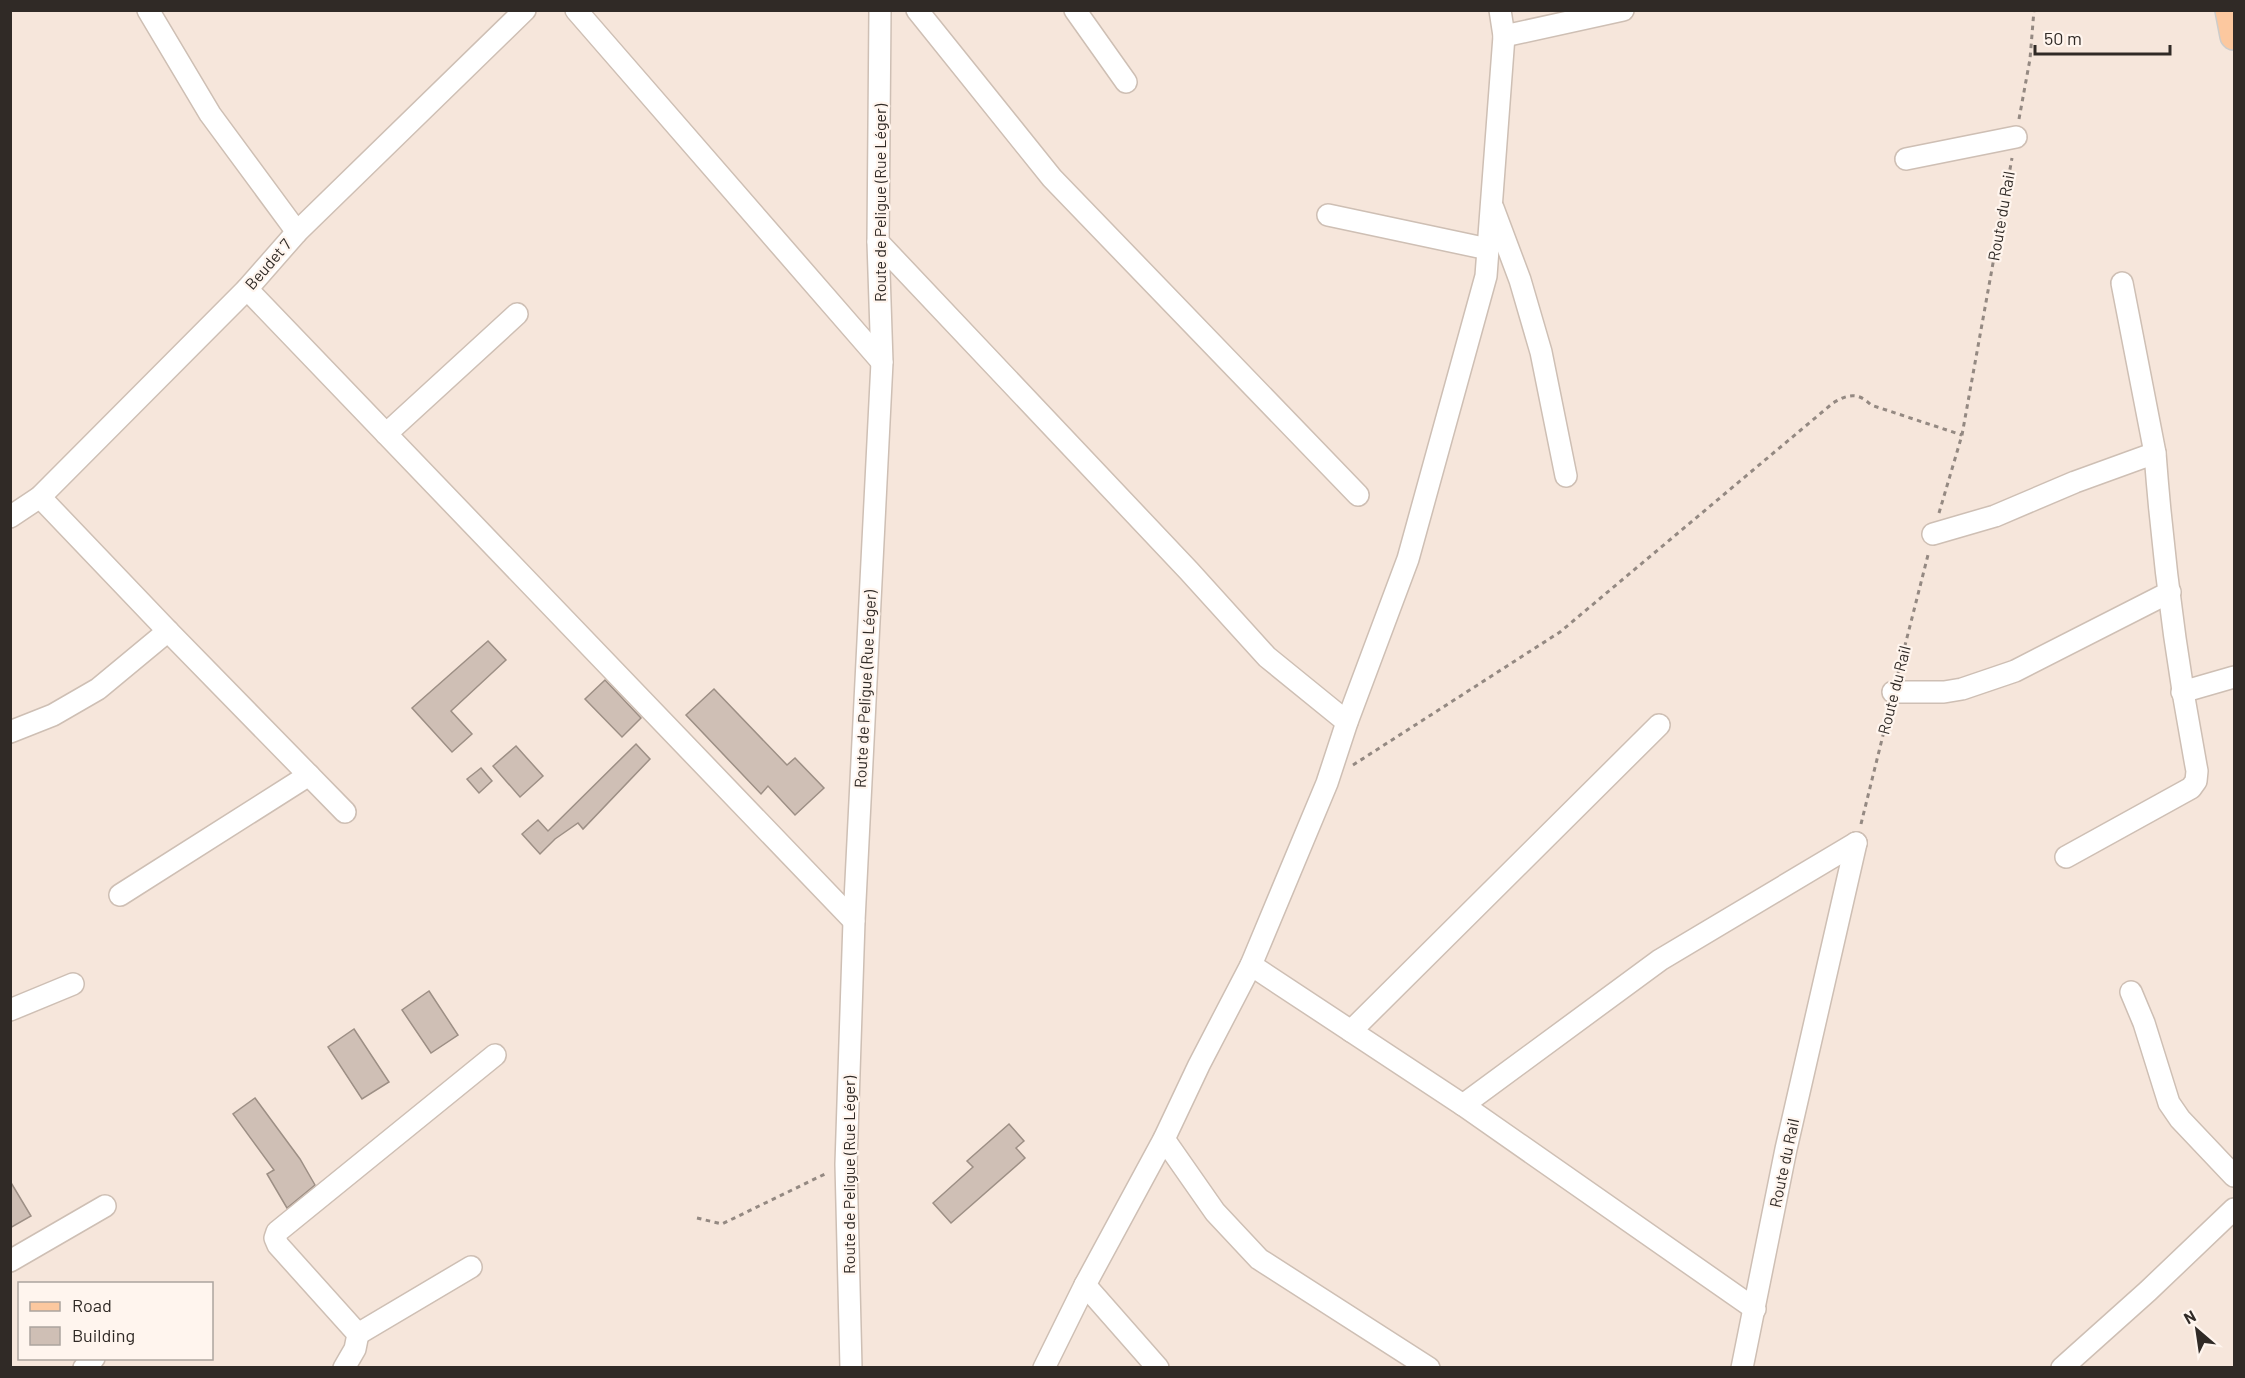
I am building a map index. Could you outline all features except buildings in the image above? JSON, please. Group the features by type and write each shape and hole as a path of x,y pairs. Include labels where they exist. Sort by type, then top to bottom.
{"main road":[{"path":"2229,10 2235,36"}],"street":[{"path":"148,10 210,114 297,232"},
{"name":"Beudet 7","path":"10,517 40,497 247,289 297,232 525,10"},
{"path":"576,10 882,362"},
{"name":"Route de Peligue (Rue Léger)","path":"851,1368 846,1164 854,921 882,362 878,242 880,10"},
{"path":"917,10 1052,177 1358,495"},
{"path":"1075,10 1126,82"},
{"path":"1044,1368 1085,1285 1164,1139 1198,1065 1251,965 1327,783 1347,722 1408,559 1486,276 1504,36 1500,10"},
{"path":"1504,36 1623,10"},
{"path":"1906,159 2016,136"},
{"path":"1490,200 1520,280 1541,352 1566,476"},
{"path":"1328,215 1488,249"},
{"path":"878,242 1189,571 1267,657 1347,722"},
{"path":"2067,857 2191,788 2196,782 2197,771 2182,692 2155,453 2122,284"},
{"path":"247,289 854,921"},
{"path":"386,434 517,314"},
{"path":"1933,534 1995,516 2075,482 2155,453"},
{"path":"40,497 345,812"},
{"path":"1893,692 1944,692 1962,689 2015,670 2170,592"},
{"path":"10,732 53,715 98,690 168,631"},
{"path":"2182,692 2235,677"},
{"path":"1351,1031 1659,725"},
{"path":"120,895 309,775"},
{"path":"1463,1105 1660,960 1856,843"},
{"name":"Route du Rail","path":"1742,1368 1786,1149 1856,843"},
{"path":"1251,965 1463,1105 1755,1309"},
{"path":"10,1010 73,984"},
{"path":"2131,992 2144,1023 2169,1103 2180,1119 2235,1176"},
{"path":"358,1334 278,1245 275,1238 277,1232 495,1055"},
{"path":"1164,1139 1215,1212 1259,1259 1429,1368"},
{"path":"10,1261 105,1206"},
{"path":"2062,1368 2235,1209"},
{"path":"344,1368 355,1349 358,1334 471,1267"},
{"path":"1085,1285 1158,1368"}],"path":[{"name":"Route du Rail","path":"1856,843 1933,534 1962,435 2030,59 2034,10"},
{"path":"1327,783 1560,632 1824,410 1843,397 1853,394 1864,398 1871,405 1962,435"},
{"path":"697,1218 722,1224 846,1164"}]}
